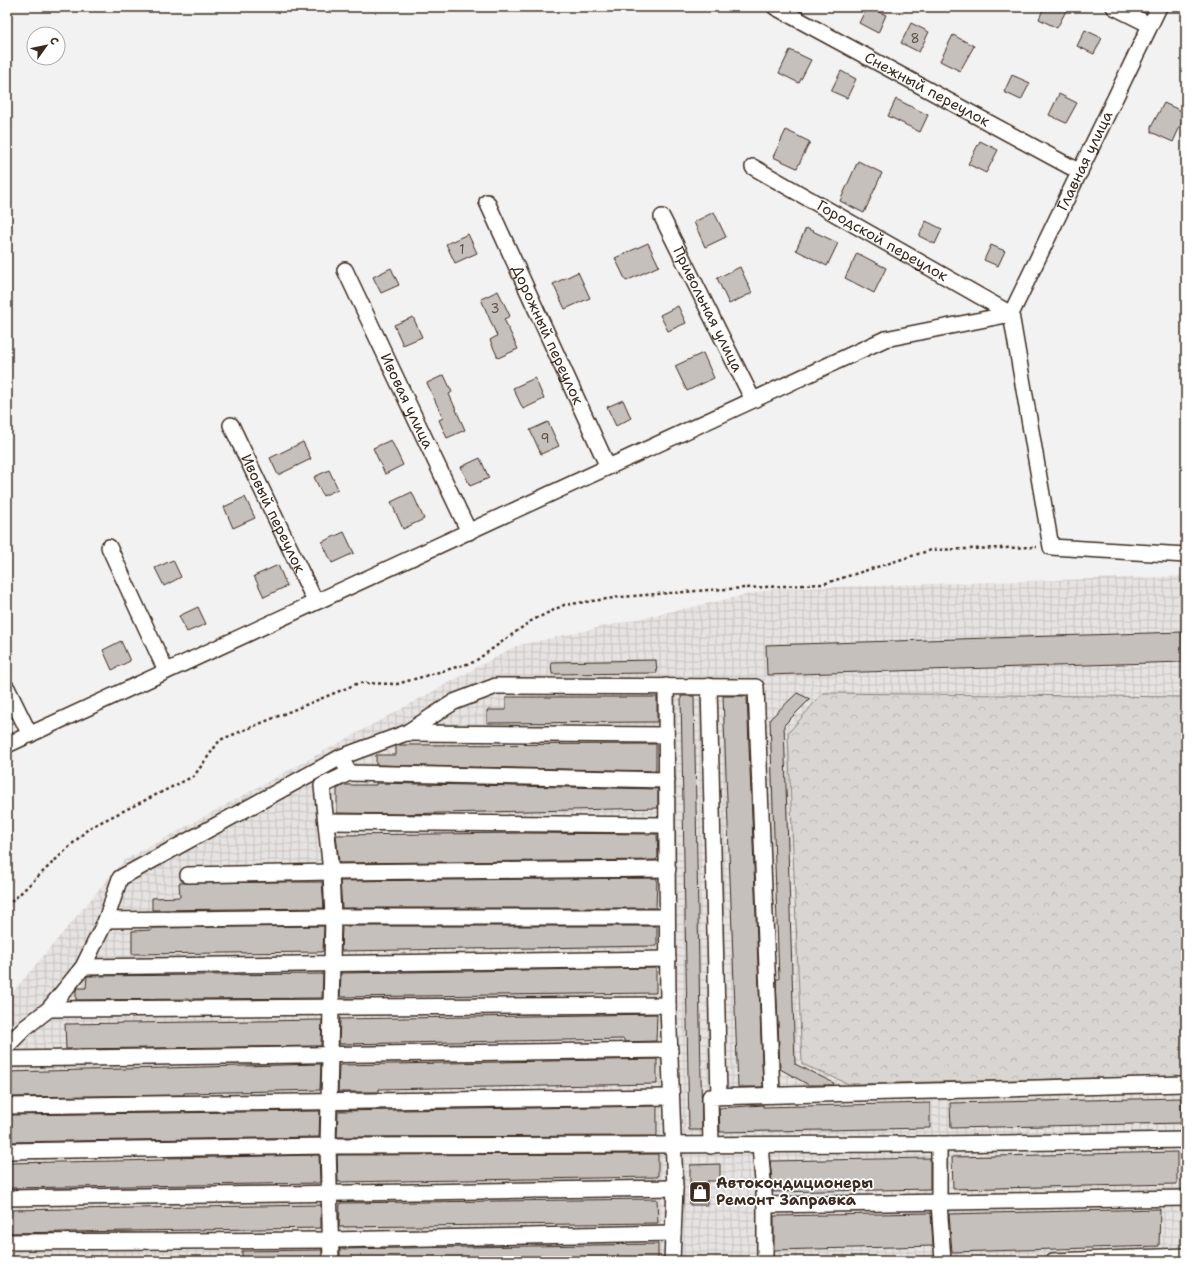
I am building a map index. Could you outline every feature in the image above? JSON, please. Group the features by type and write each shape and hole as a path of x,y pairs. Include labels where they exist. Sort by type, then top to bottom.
{"street":[{"name":"Снежный переулок","path":"775,7 1080,172"},
{"path":"1114,7 1150,25"},
{"name":"Главная улица","path":"1012,314 1159,7"},
{"name":"Городской переулок","path":"753,167 1012,314"},
{"name":"Дорожный переулок","path":"487,202 608,467"},
{"name":"Привольная улица","path":"662,218 753,400"},
{"name":"Ивовая улица","path":"345,270 469,532"},
{"path":"7,745 315,601 469,532 885,339 1012,314 1051,547 1186,555"},
{"name":"Ивовый переулок","path":"231,425 315,601"},
{"path":"109,547 166,671"},
{"path":"7,1046 26,1027 49,1009 82,967 106,920 120,878 341,757 406,733 454,702 496,686 756,687 772,1095"},
{"path":"666,686 668,1005 670,1097 674,1146 675,1188 672,1261"},
{"path":"709,686 719,1096"},
{"path":"7,688 30,735"},
{"path":"406,733 666,735"},
{"path":"341,757 349,773"},
{"path":"331,1261 328,1146 333,917 327,822 322,786 349,773 667,780"},
{"path":"327,822 666,825"},
{"path":"188,875 331,872 668,869"},
{"path":"106,920 333,917 668,916"},
{"path":"82,967 668,959"},
{"path":"49,1009 332,1009 668,1005"},
{"path":"7,1059 670,1050"},
{"path":"711,1146 710,1097 1184,1084"},
{"path":"7,1106 329,1103 670,1097"},
{"path":"7,1151 328,1146 711,1146 1186,1140"},
{"path":"939,1144 939,1202 943,1261"},
{"path":"760,1145 765,1205 765,1261"},
{"path":"7,1198 675,1188"},
{"path":"765,1205 1186,1198"},
{"path":"7,1242 330,1240 673,1233"},
{"path":"1053,1261 1186,1256"}],"path":[{"path":"7,906 89,828 194,776 220,740 359,683 397,684 474,662 531,621 564,605 621,597 708,590 823,584 931,550 1051,547"}],"shaded area":[{"path":"1186,576 1186,697 823,693 788,733 802,1064 849,1084 1186,1076 1184,1261 7,1261 7,999 123,861 516,646 772,589"}],"green space":[{"path":"823,693 1186,697 1186,1076 849,1084 802,1064 788,733"}],"building":[{"path":"867,7 886,15 878,33 859,23"},
{"path":"1044,7 1068,7 1057,28 1039,19"},
{"path":"911,23 929,32 919,52 901,43"},
{"path":"1085,30 1102,38 1094,54 1077,46"},
{"path":"953,35 974,46 960,71 940,61"},
{"path":"790,50 811,60 799,83 779,73"},
{"path":"841,71 856,79 847,98 831,91"},
{"path":"1012,75 1030,83 1021,100 1004,92"},
{"path":"1059,94 1077,103 1066,123 1049,115"},
{"path":"896,99 928,115 920,132 888,116"},
{"path":"1164,103 1186,113 1173,142 1151,132 1151,127"},
{"path":"786,130 810,142 797,168 773,157"},
{"path":"980,141 998,150 986,173 968,164"},
{"path":"858,161 882,173 864,213 840,201"},
{"path":"714,212 726,237 705,247 694,222"},
{"path":"926,221 942,229 935,244 919,236"},
{"path":"806,228 838,243 827,266 796,250"},
{"path":"468,234 477,253 455,263 446,244"},
{"path":"648,243 659,266 626,281 615,258"},
{"path":"991,245 1005,251 998,266 984,260"},
{"path":"857,253 886,268 874,293 845,278"},
{"path":"740,267 752,293 729,304 717,278"},
{"path":"391,268 399,285 381,293 373,277"},
{"path":"578,272 590,298 565,309 553,284"},
{"path":"498,291 510,316 504,319 518,349 498,358 490,340 497,336 481,299"},
{"path":"678,306 686,323 668,331 660,315"},
{"path":"413,317 422,337 403,345 394,325"},
{"path":"703,353 714,378 687,391 675,366"},
{"path":"444,375 452,392 449,394 465,430 447,438 439,420 443,418 427,383"},
{"path":"535,378 544,399 523,409 513,388"},
{"path":"623,400 631,418 616,426 607,407"},
{"path":"548,422 559,446 541,454 530,430"},
{"path":"391,440 403,465 385,474 373,448"},
{"path":"303,442 311,459 278,475 270,458"},
{"path":"480,458 489,478 470,486 461,467"},
{"path":"329,470 338,489 323,496 314,477"},
{"path":"412,492 424,519 403,529 391,502"},
{"path":"245,497 255,518 233,528 224,507"},
{"path":"344,532 354,553 332,563 322,542"},
{"path":"173,560 181,577 164,586 155,568"},
{"path":"278,565 287,586 264,597 254,576"},
{"path":"198,607 206,624 187,632 179,616"},
{"path":"1182,632 1183,662 767,675 766,645"},
{"path":"121,641 130,661 112,670 103,650"},
{"path":"656,660 657,673 552,674 551,662"},
{"path":"797,693 810,699 784,725 795,1064 834,1083 833,1085 809,1085 780,1069 776,979 779,979 770,719"},
{"path":"681,696 694,696 702,1130 689,1130"},
{"path":"723,696 747,696 763,1087 738,1087"},
{"path":"506,697 657,697 657,722 487,723 487,710 506,710"},
{"path":"656,744 656,771 376,765 376,755 396,755 396,746 400,745"},
{"path":"376,783 658,789 658,808 399,814 337,813 337,789 344,785 376,785"},
{"path":"524,833 657,834 658,857 656,860 339,863 336,835"},
{"path":"657,878 656,908 342,908 340,881"},
{"path":"322,882 324,908 152,910 152,898 180,897 179,883"},
{"path":"324,926 323,951 321,952 132,954 132,931 152,930 152,928"},
{"path":"342,926 657,926 657,946 341,951"},
{"path":"656,968 656,993 340,997 341,973"},
{"path":"323,974 322,998 76,1000 76,990 78,988 86,988 87,976"},
{"path":"657,1014 656,1041 624,1042 624,1039 339,1044 340,1019"},
{"path":"322,1020 321,1046 66,1049 65,1024"},
{"path":"657,1059 657,1084 379,1089 379,1092 338,1092 339,1065"},
{"path":"321,1064 320,1090 184,1093 184,1095 7,1097 7,1072"},
{"path":"1181,1098 1182,1123 951,1128 950,1103"},
{"path":"930,1103 930,1128 720,1132 719,1108 763,1105 763,1107"},
{"path":"657,1106 657,1136 337,1137 338,1111"},
{"path":"320,1111 319,1137 7,1142 7,1115"},
{"path":"1177,1152 1177,1184 953,1189 952,1157"},
{"path":"658,1154 658,1177 338,1182 337,1155"},
{"path":"319,1155 320,1183 7,1188 7,1163"},
{"path":"930,1158 930,1189 773,1192 770,1161"},
{"path":"720,1164 720,1181 707,1181 707,1205 690,1205 690,1165"},
{"path":"657,1199 658,1223 339,1227 340,1203"},
{"path":"321,1205 321,1228 7,1233 7,1210"},
{"path":"1160,1209 1159,1246 952,1252 949,1214"},
{"path":"931,1213 933,1246 774,1250 774,1216"},
{"path":"658,1244 658,1261 340,1261 340,1249"},
{"path":"322,1250 322,1261 242,1261 242,1251"}],"place":[{"name":"Автокондиционеры Ремонт Заправка","path":"700,1192"}]}
